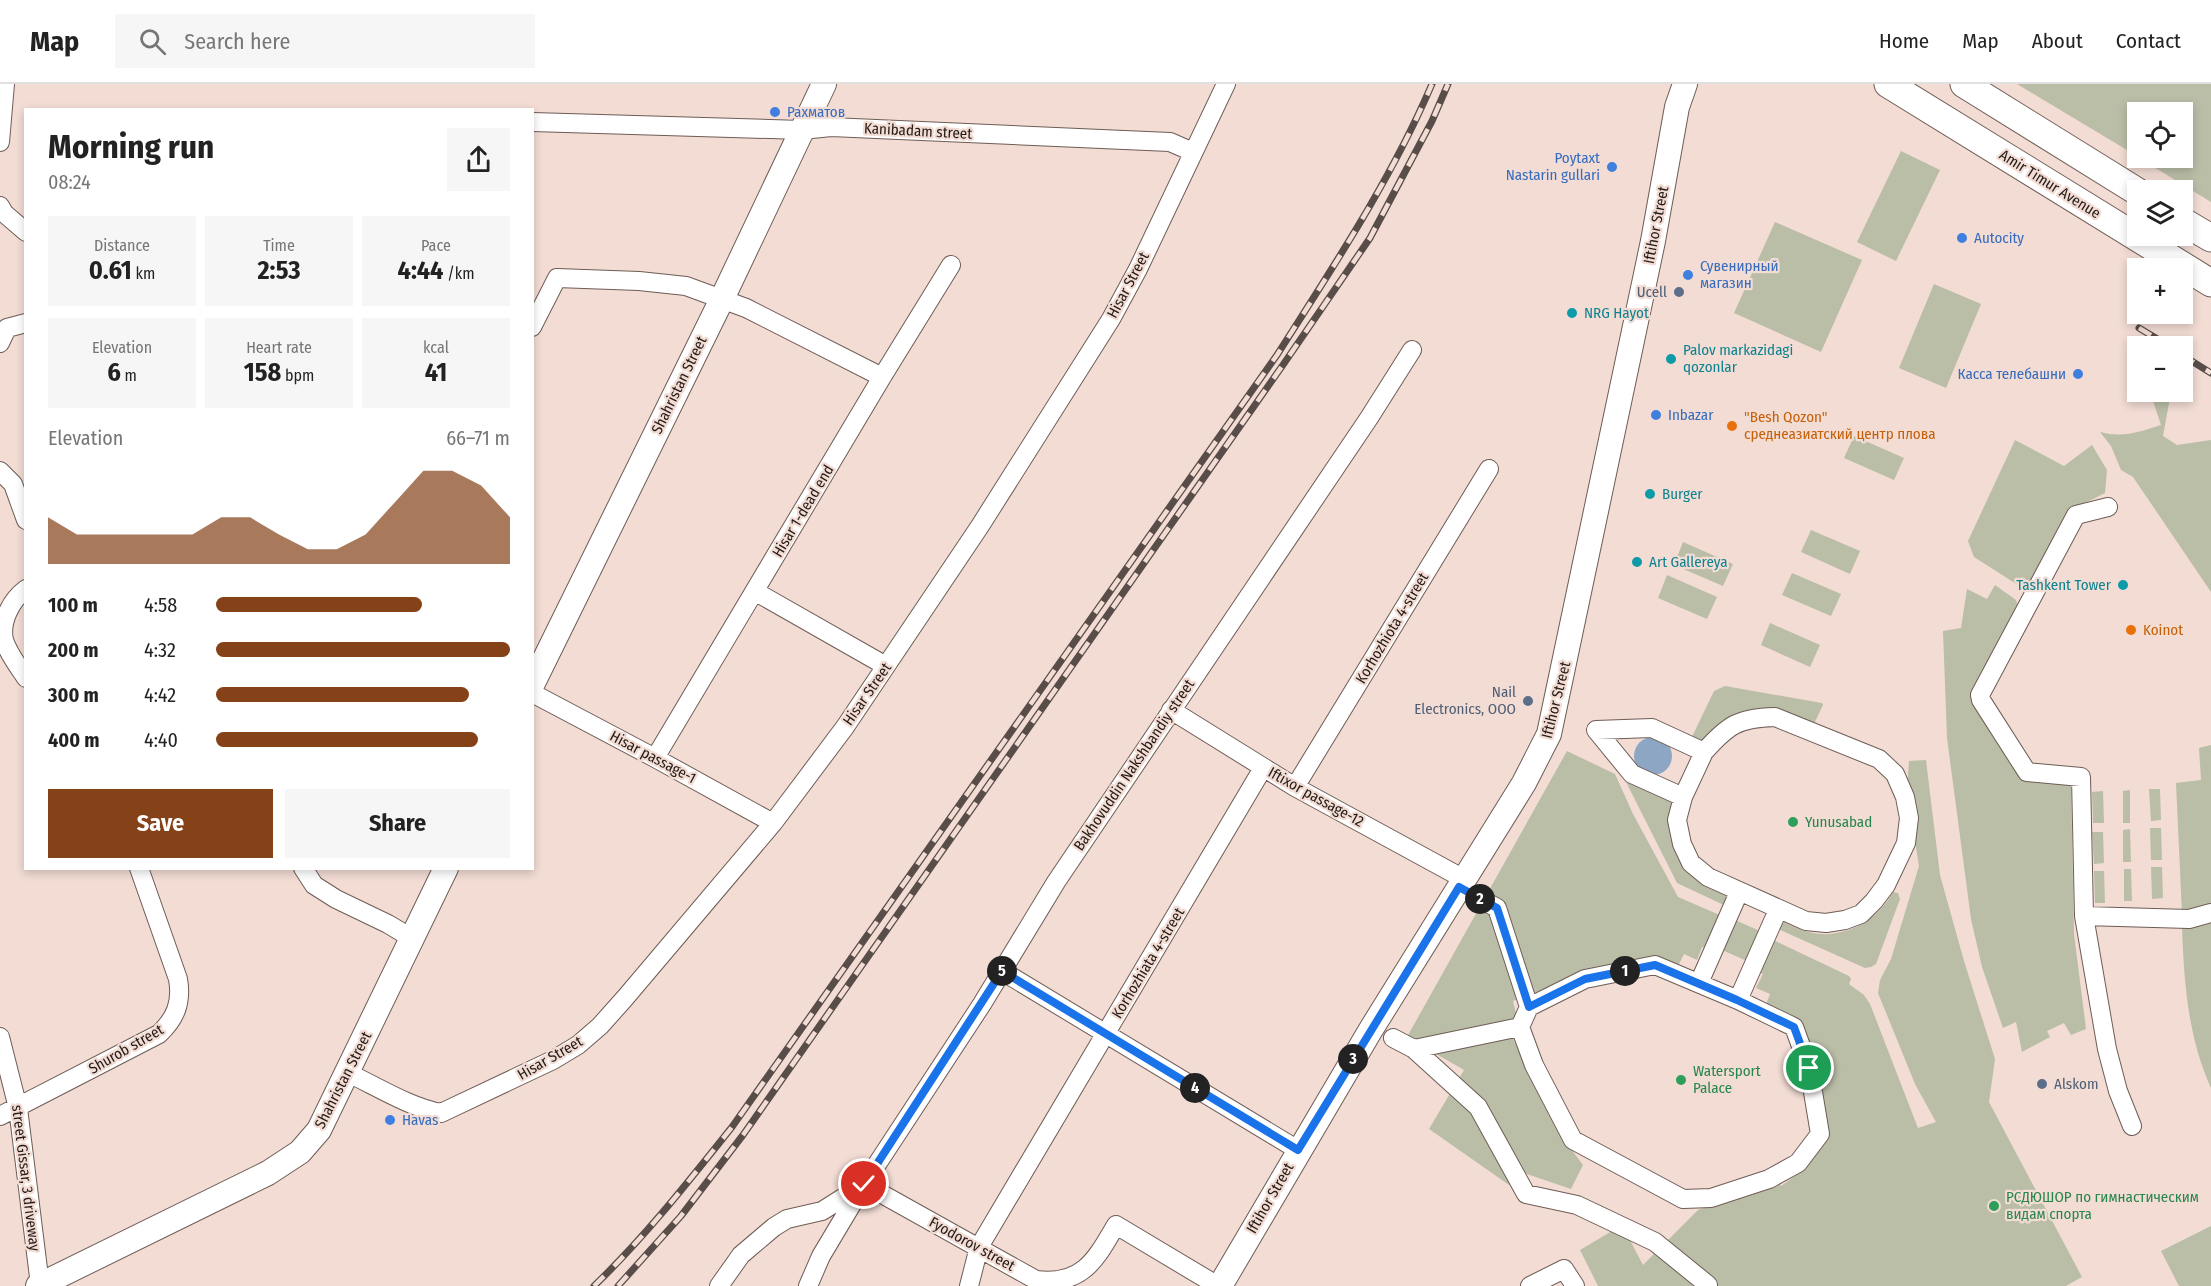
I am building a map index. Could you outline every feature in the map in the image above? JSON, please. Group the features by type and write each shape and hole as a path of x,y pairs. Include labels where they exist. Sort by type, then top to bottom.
{"main road":[{"name":"Shahristan Street","path":"534,682 722,299 824,84"},
{"name":"Iftihor Street","path":"1219,1286 1298,1150 1524,783 1549,734 1651,252 1677,96 1685,84"},
{"name":"Amir Timur Avenue","path":"1888,84 2211,283"},
{"path":"1964,84 2127,185"},
{"path":"2193,227 2211,238"},
{"name":"Shahristan Street","path":"39,1286 240,1187 292,1158 306,1145 319,1130 446,870"}],"street":[{"path":"0,142 5,84"},
{"name":"Hisar Street","path":"348,1073 430,1112 441,1113 553,1060 578,1045 600,1026 773,824 886,666 980,526 1111,319 1138,268 1226,84"},
{"name":"Kanibadam street","path":"534,122 802,130 831,127 1170,142 1193,152"},
{"path":"0,206 4,213 24,230"},
{"name":"Hisar 1-dead end","path":"656,758 951,265"},
{"path":"534,323 557,278 639,281 686,286 746,308 882,377"},
{"path":"0,343 7,328 24,324"},
{"name":"Bakhovuddin Nakshbandiy street","path":"808,1286 821,1256 864,1184 1002,971 1056,882 1369,418 1412,350"},
{"name":"Korhozhiota 4-street","path":"1295,787 1489,469"},
{"path":"0,471 13,484 24,514"},
{"path":"2108,507 2076,515 1980,695 2027,772 2081,777 2084,915 2107,1049 2118,1091 2132,1126"},
{"path":"24,592 10,607 3,622 3,639 24,675"},
{"path":"756,592 886,666"},
{"name":"Hisar passage-1","path":"534,694 656,758 773,824"},
{"name":"Iftixor passage-12","path":"1171,710 1263,768 1461,883 1497,908 1529,1007"},
{"path":"1775,717 1879,759 1895,774 1905,797 1910,818 1906,843 1886,885 1874,902 1861,914 1845,920 1826,923 1806,921 1778,910 1708,877 1691,863 1682,844 1677,820 1683,797 1704,752 1718,736 1730,726 1745,719 1775,717"},
{"path":"1683,797 1632,774 1596,730 1652,728 1704,752"},
{"name":"Korhozhiаta 4-street","path":"969,1286 979,1246 1263,768"},
{"name":"Shurob street","path":"0,1116 159,1034 170,1024 177,1010 181,993 140,870"},
{"path":"304,870 314,885 336,899 413,939"},
{"path":"1699,983 1739,892"},
{"path":"1737,1000 1778,910"},
{"path":"2084,915 2189,919 2211,913"},
{"path":"1655,965 1699,983 1794,1027 1809,1068 1820,1134 1798,1163 1769,1179 1711,1198 1683,1199 1573,1140 1534,1065 1520,1027 1529,1007 1585,979 1655,965"},
{"path":"1002,971 1298,1150"},
{"path":"1414,1049 1520,1027"},
{"name":"street Gissar, 3 driveway","path":"0,1037 18,1108 39,1286"},
{"path":"1393,1038 1414,1049 1478,1107 1526,1194 1577,1205 1655,1242 1708,1286"},
{"path":"719,1286 741,1255 774,1227 787,1219 822,1211 864,1184"},
{"name":"Fyodorov street","path":"864,1184 979,1246 1036,1280 1057,1284 1070,1282 1083,1275 1095,1261 1116,1225 1219,1286"},
{"path":"1530,1286 1564,1269 1575,1286"}],"green space":[{"path":"2017,84 2211,84 2211,202 2193,191 2193,180 2175,180 2155,168 2193,168 2193,102 2127,102 2127,150"},
{"path":"1901,151 1940,170 1896,261 1857,242"},
{"path":"1775,222 1862,260 1821,352 1734,313"},
{"path":"1934,284 1981,304 1946,388 1899,368"},
{"path":"2153,402 2169,402 2163,436 2177,445 2211,440 2211,592 2133,477 2121,470 2111,446 2100,432 2123,434 2161,425"},
{"path":"1854,436 1904,458 1894,480 1844,458"},
{"path":"2015,440 2064,466 2092,445 2107,470 2105,493 2083,504 2071,518 2033,585 2021,587 1974,557 1968,541"},
{"path":"1811,530 1860,551 1850,574 1801,552"},
{"path":"1683,542 1733,564 1723,586 1674,565"},
{"path":"1792,573 1841,594 1831,616 1782,595"},
{"path":"1667,575 1717,597 1707,619 1658,598"},
{"path":"1995,585 2016,600 2019,609 1975,690 2027,781 2071,783 2074,934 2086,1029 2071,1035 2064,1023 2047,1031 2050,1037 2022,1052 2016,1022 2003,1028 1982,967 1971,919 1947,738 1943,631 1961,628 1967,589 1987,599"},
{"path":"1770,623 1820,645 1810,667 1761,645"},
{"path":"1725,686 1823,705 1812,728 1777,716 1701,748 1689,743 1714,691"},
{"path":"2211,745 2211,907 2182,914 2176,783 2201,780 2199,748"},
{"path":"1567,751 1615,774 1633,814 1678,897 1722,916 1709,948 1702,947 1697,960 1684,954 1677,968 1564,981 1513,1001 1517,1018 1503,1028 1508,1039 1513,1039 1565,1141 1583,1165 1571,1189 1521,1172 1512,1187 1429,1129 1464,1070 1407,1037"},
{"path":"1926,760 1940,875 1995,1059 1989,1102 2082,1277 2066,1286 1598,1286 1580,1250 1622,1225 1643,1265 1698,1210 1777,1180 1781,1186 1798,1174 1819,1150 1811,1060 1765,1007 1770,994 1756,988 1763,974 1757,971 1771,939 1849,976 1851,979 1849,984 1864,995 1870,1004 1918,1128 1936,1122 1915,1084 1878,993 1880,980 1891,959 1919,866 1907,791 1909,761"},
{"path":"1625,780 1678,801 1677,846 1729,890 1728,907 1677,883"},
{"path":"2149,789 2160,789 2161,820 2151,821"},
{"path":"2130,790 2130,823 2123,823 2123,791"},
{"path":"2103,791 2104,823 2093,823 2092,792"},
{"path":"2150,828 2161,828 2162,860 2151,860"},
{"path":"2130,829 2131,862 2123,862 2123,830"},
{"path":"2092,832 2103,832 2104,863 2094,864"},
{"path":"2151,867 2162,867 2163,898 2152,899"},
{"path":"2124,869 2131,869 2132,901 2124,901"},
{"path":"2094,871 2104,871 2105,903 2095,903"},
{"path":"1893,892 1898,893 1900,899 1876,964 1871,967 1865,968 1776,928 1780,921 1820,934 1842,932 1872,917"},
{"path":"2211,919 2211,1088 2192,1029 2184,969 2182,927"},
{"path":"1735,920 1760,931 1747,961 1722,950"},
{"path":"2211,1226 2211,1286 2179,1286 2161,1251"}],"water":[{"path":"1653,737 1660,738 1666,743 1671,749 1671,763 1666,769 1660,774 1653,775 1646,774 1640,769 1635,763 1634,756 1635,749 1640,743 1646,738"}],"railway":[{"path":"594,1286 648,1229 732,1127 1277,355 1380,189 1432,84"},
{"path":"618,1286 681,1216 743,1135 1285,362 1370,238 1432,121 1448,84"},
{"path":"2139,328 2152,336"},
{"path":"2193,362 2211,373"}],"place":[{"name":"Рахматов","path":"775,112"},
{"name":"Poytaxt Nastarin gullari","path":"1612,167"},
{"name":"Autocity","path":"1962,238"},
{"name":"Сувенирный магазин","path":"1688,275"},
{"name":"Ucell","path":"1679,292"},
{"name":"NRG Hayot","path":"1572,313"},
{"name":"Palov markazidagi qozonlar","path":"1671,359"},
{"name":"Касса телебашни","path":"2078,374"},
{"name":"Inbazar","path":"1656,415"},
{"name":"\"Besh Qozon\" среднеазиатский центр плова","path":"1732,426"},
{"name":"Burger","path":"1650,494"},
{"name":"Art Gallereya","path":"1637,562"},
{"name":"Tashkent Tower","path":"2123,585"},
{"name":"Koinot","path":"2131,630"},
{"name":"Nail Electronics, ООО","path":"1528,701"},
{"name":"Yunusabad","path":"1793,822"},
{"name":"Watersport Palace","path":"1681,1080"},
{"name":"Alskom","path":"2042,1084"},
{"name":"Havas","path":"390,1120"},
{"name":"РСДЮШОР по гимнастическим видам спорта","path":"1994,1206"}],"route":[{"path":"864,1184 1002,971 1298,1150 1459,887 1497,908 1529,1007 1585,979 1655,965 1794,1027 1809,1068"}]}
